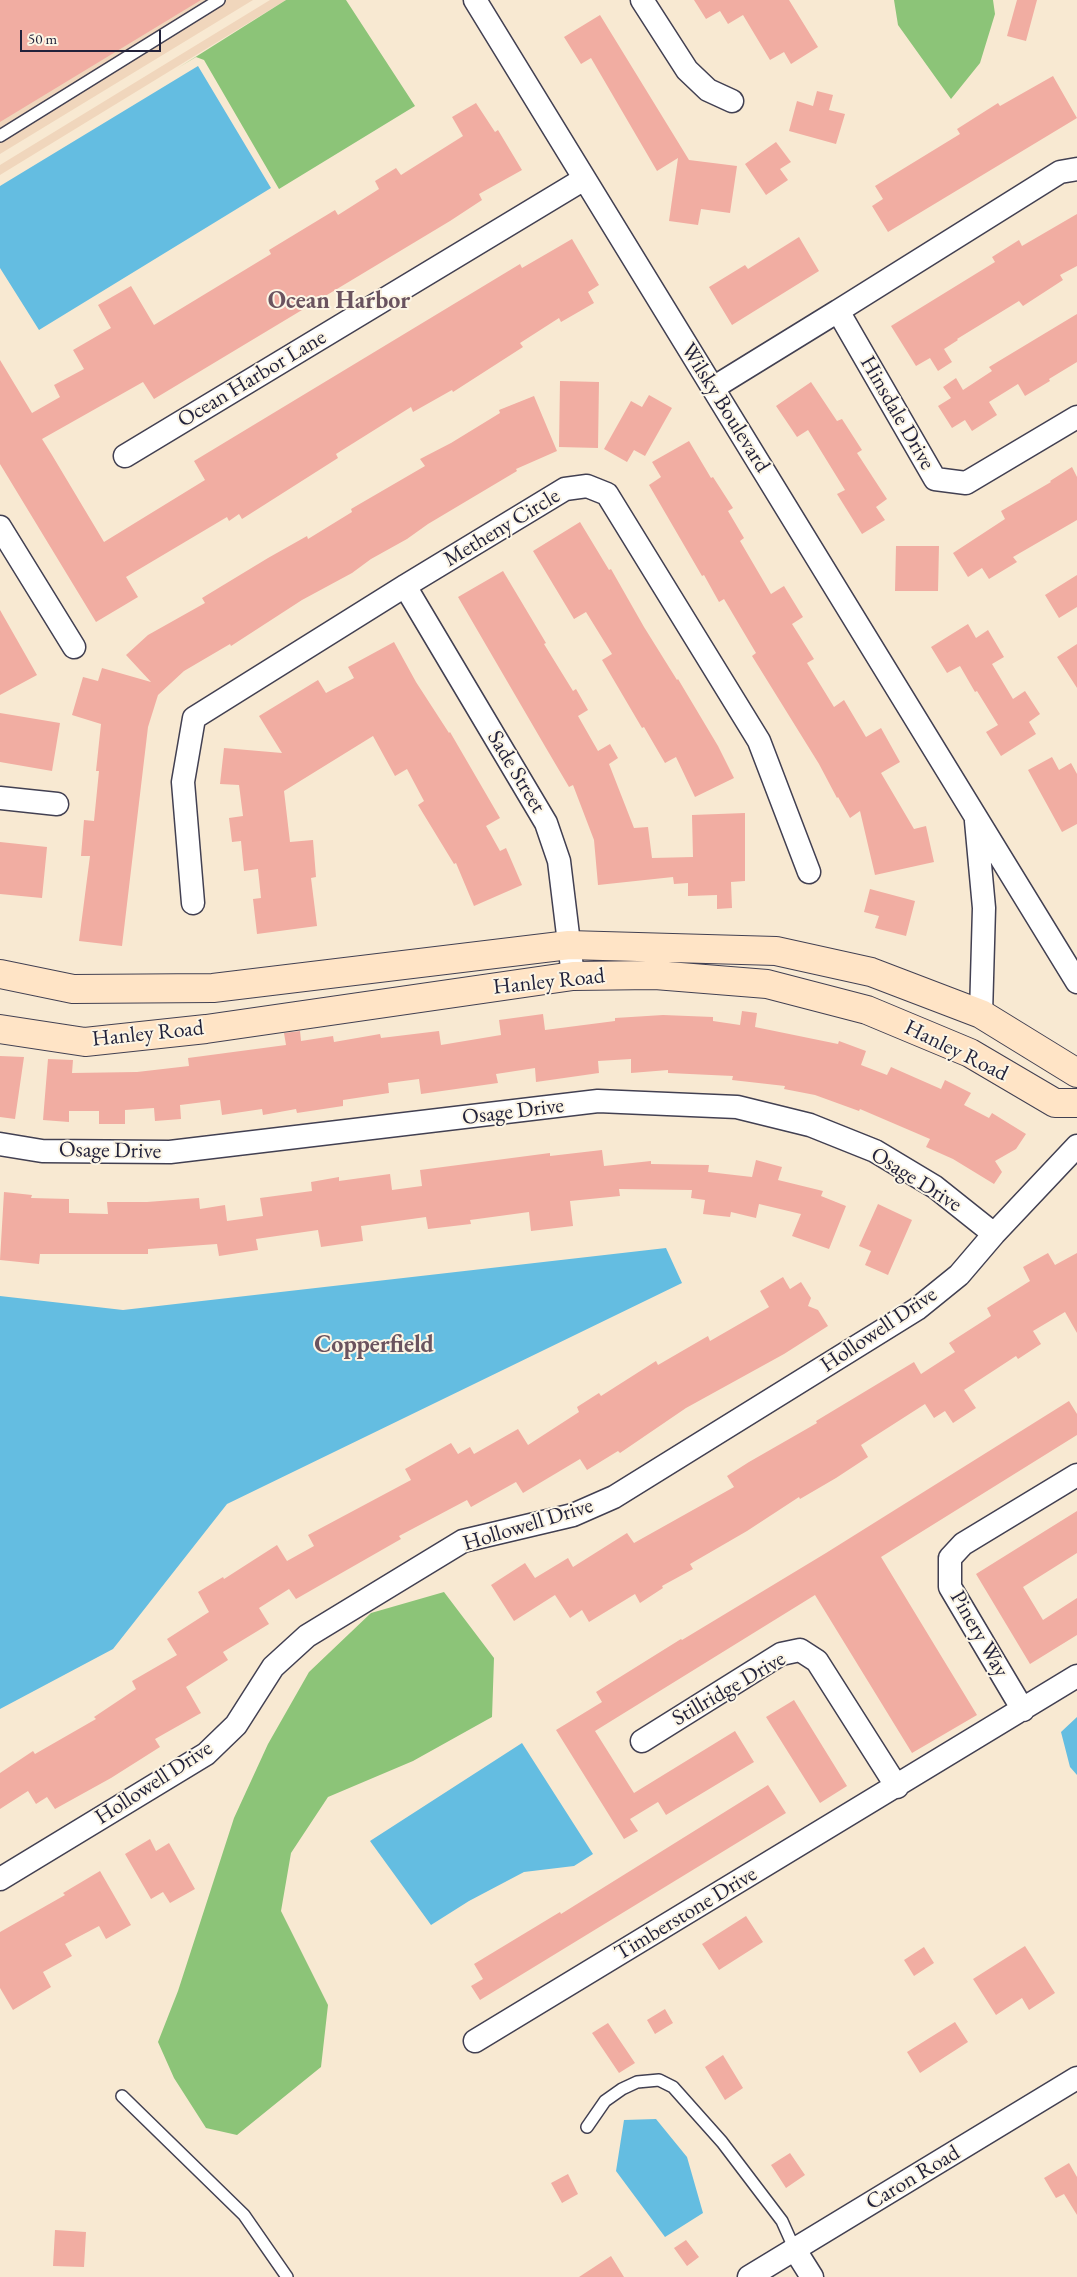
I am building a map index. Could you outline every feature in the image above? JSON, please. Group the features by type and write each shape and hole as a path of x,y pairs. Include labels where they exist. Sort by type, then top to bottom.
{"main road":[{"name":"Hanley Road","path":"0,974 73,989 214,988 569,946 776,951 871,972 980,1014 1077,1073"},
{"name":"Hanley Road","path":"0,1030 85,1042 206,1029 573,976 655,975 766,984 867,1010 970,1053 1055,1103 1077,1103"}],"street":[{"name":"Wilsky Boulevard","path":"474,0 1077,982"},
{"path":"642,0 687,70 708,90 732,101"},
{"path":"713,388 1060,172 1077,169"},
{"name":"Ocean Harbor Lane","path":"125,456 584,179"},
{"name":"Hinsdale Drive","path":"838,311 935,479 966,483 1077,417"},
{"name":"Metheny Circle","path":"194,903 183,782 194,718 565,489 587,486 607,494 759,741 809,872"},
{"path":"0,527 74,647"},
{"name":"Sade Street","path":"405,586 546,822 559,861 573,976"},
{"path":"0,798 57,804"},
{"name":"Wilsky Boulevard","path":"975,816 984,908 980,1014"},
{"name":"Osage Drive","path":"0,1144 42,1151 170,1152 598,1102 737,1107 810,1125 874,1151 935,1187 994,1234"},
{"name":"Hollowell Drive","path":"0,1879 206,1754 236,1725 273,1667 307,1636 463,1542 573,1515 614,1497 916,1309 959,1275 994,1234 1077,1146"},
{"name":"Pinery Way","path":"1023,1710 950,1587 950,1558 963,1544 1077,1475"},
{"name":"Stillridge Drive","path":"642,1741 781,1654 800,1650 817,1661 896,1787"},
{"path":"896,1787 1077,1676"},
{"name":"Timberstone Drive","path":"475,2041 896,1787"},
{"name":"Caron Road","path":"749,2277 1077,2078"},
{"path":"795,2250 812,2277"}],"lane":[{"path":"0,136 219,0"},
{"path":"587,2127 606,2101 637,2082 659,2080 673,2087 722,2142 782,2222 795,2250"},
{"path":"122,2096 244,2215 287,2277"}],"shaded area":[{"path":"0,0 253,0 0,154"},
{"path":"270,0 286,0 0,175 0,165"}],"green space":[{"path":"286,0 346,0 415,106 279,189 204,60 196,57 178,68"},
{"path":"894,0 993,0 995,14 980,63 951,99 898,25"},
{"path":"444,1592 494,1658 492,1717 413,1761 328,1797 291,1853 281,1911 328,2005 321,2067 237,2135 206,2128 174,2078 158,2042 178,1991 234,1818 268,1744 309,1672 371,1613"}],"water":[{"path":"198,66 271,188 39,330 0,268 0,186"},
{"path":"666,1248 682,1283 227,1504 113,1649 0,1709 0,1296 123,1310"},
{"path":"1077,1717 1077,1775 1070,1767 1061,1732"},
{"path":"522,1743 593,1854 574,1866 524,1872 469,1901 431,1925 370,1841"},
{"path":"656,2119 687,2157 703,2213 665,2237 616,2171 624,2120"}],"building":[{"path":"0,0 201,0 0,122"},
{"path":"694,0 789,0 818,47 791,64 784,52 770,60 743,15 728,24 720,11 706,19"},
{"path":"1017,0 1037,0 1026,41 1007,36"},
{"path":"600,15 689,160 737,166 730,213 701,209 698,225 669,221 678,158 657,171 591,58 581,64 564,37"},
{"path":"1053,76 1077,118 888,232 872,206 883,199 875,186 960,134 957,129 998,103 1000,106"},
{"path":"817,91 833,95 829,110 845,114 836,144 789,131 797,101 813,106"},
{"path":"476,103 495,132 498,130 522,170 479,194 482,200 450,221 154,399 143,382 42,439 104,542 205,480 194,461 520,264 522,268 572,239 599,285 588,292 594,303 561,322 559,318 520,343 523,347 453,392 452,390 413,412 411,407 336,454 338,458 242,519 239,514 229,521 227,517 126,577 138,597 96,622 0,464 0,360 32,413 60,397 54,385 84,369 73,350 111,328 98,305 131,286 154,325 271,254 269,250 335,210 338,215 379,189 375,181 396,168 401,175 463,136 452,117"},
{"path":"776,142 791,162 780,169 788,180 766,195 745,164"},
{"path":"1077,214 1077,266 1060,275 1063,280 1023,306 1019,301 957,339 944,349 952,362 938,371 930,358 916,366 891,326 995,262 992,257 1019,240 1022,246"},
{"path":"799,237 819,271 732,325 709,287 745,265 748,269"},
{"path":"1077,314 1077,362 1025,396 1018,384 989,402 997,415 972,431 965,420 952,428 938,406 951,398 943,387 956,378 963,390 992,371 989,367"},
{"path":"560,381 599,382 598,448 559,447"},
{"path":"811,382 837,421 842,419 862,450 857,453 887,499 876,507 885,520 862,534 837,494 845,490 808,430 797,437 776,406"},
{"path":"649,395 672,408 645,456 634,450 627,462 604,449 631,401 642,407"},
{"path":"534,396 557,451 516,469 517,471 371,559 352,573 302,600 231,646 230,644 184,671 158,695 148,727 122,946 79,941 90,856 81,856 84,820 94,821 99,771 96,771 101,724 72,715 83,677 98,681 102,668 151,682 126,655 148,635 205,603 202,598 307,536 308,539 352,512 351,509 425,466 420,459 451,443 500,413 499,410"},
{"path":"689,441 711,478 713,477 733,508 728,511 744,538 740,541 771,594 784,586 803,617 792,624 814,659 807,663 834,707 844,700 866,737 881,728 900,762 881,773 914,829 926,826 934,862 875,875 860,811 850,818 837,798 819,764 752,656 756,653 724,599 719,602 649,485 661,477 652,462"},
{"path":"1072,467 1077,477 1077,520 1013,557 1017,562 989,579 982,568 968,577 953,553 1005,519 1001,511 1051,482"},
{"path":"580,522 678,679 718,746 734,778 695,797 676,757 665,763 644,727 642,728 602,660 612,654 586,612 574,619 533,551"},
{"path":"896,546 939,546 938,591 895,591"},
{"path":"503,571 546,643 544,644 573,691 576,689 588,710 578,716 598,751 610,744 618,758 609,764 634,828 648,827 652,858 693,857 692,815 745,813 745,881 731,882 732,908 717,909 717,895 688,896 688,883 674,884 673,877 598,885 594,840 573,785 569,787 458,597"},
{"path":"1077,575 1077,607 1059,618 1045,595"},
{"path":"0,610 37,675 0,695"},
{"path":"968,624 976,638 988,630 1004,657 992,664 1013,699 1025,691 1040,714 1029,722 1036,734 1001,756 986,732 998,725 977,691 975,692 960,666 947,673 931,647"},
{"path":"394,642 416,682 450,732 500,818 486,826 500,851 506,848 522,885 474,906 456,863 454,864 418,805 424,801 407,769 395,776 373,736 284,791 290,842 313,840 316,877 311,878 317,926 257,934 253,899 261,898 258,869 244,871 241,841 232,842 229,818 243,816 239,785 220,784 224,748 282,753 259,716 318,680 326,693 354,678 348,667"},
{"path":"1077,644 1077,688 1057,657"},
{"path":"0,713 60,723 52,771 0,762"},
{"path":"1052,757 1059,770 1071,763 1077,774 1077,824 1062,832 1028,770"},
{"path":"0,842 47,847 42,898 0,894"},
{"path":"870,889 915,901 906,936 875,928 879,916 864,912"},
{"path":"742,1011 757,1013 755,1027 838,1044 839,1041 866,1051 861,1065 887,1075 891,1067 941,1089 945,1080 971,1093 964,1105 989,1118 992,1113 1026,1134 1016,1149 995,1161 1002,1172 994,1184 953,1159 926,1147 930,1139 860,1109 859,1111 815,1095 784,1089 785,1086 732,1080 733,1076 668,1073 668,1070 631,1073 631,1059 598,1061 599,1073 536,1082 535,1068 496,1074 498,1083 421,1094 419,1079 388,1083 389,1093 343,1100 343,1106 297,1113 296,1109 263,1115 262,1109 222,1115 220,1100 180,1105 181,1119 155,1121 154,1108 125,1110 125,1124 99,1124 99,1111 69,1111 69,1122 43,1120 48,1059 73,1060 72,1073 137,1072 189,1066 188,1058 286,1045 284,1033 300,1031 301,1041 333,1036 334,1042 380,1034 381,1038 439,1031 441,1045 501,1035 499,1020 543,1014 545,1030 615,1021 615,1018 663,1015 713,1017 713,1021 740,1025"},
{"path":"0,1056 24,1057 15,1119 0,1117"},
{"path":"602,1150 604,1166 651,1161 651,1164 709,1165 708,1172 752,1177 756,1160 782,1167 778,1180 823,1191 821,1196 846,1206 829,1249 792,1236 801,1214 759,1204 756,1218 731,1212 730,1217 703,1214 705,1200 691,1198 692,1190 619,1189 620,1196 570,1201 573,1226 531,1231 529,1212 470,1220 471,1224 428,1229 426,1217 361,1226 363,1241 321,1247 318,1230 256,1239 258,1250 219,1256 217,1244 148,1249 148,1254 40,1254 39,1264 0,1260 4,1192 32,1195 31,1198 69,1199 69,1213 108,1214 107,1202 147,1202 199,1198 200,1209 225,1205 227,1221 263,1216 260,1198 312,1191 311,1182 339,1177 339,1181 390,1174 392,1190 422,1186 420,1170 550,1153 550,1156"},
{"path":"878,1204 912,1220 888,1275 865,1265 871,1251 859,1246"},
{"path":"1048,1253 1055,1265 1077,1253 1077,1333 1065,1312 1033,1331 1041,1344 1018,1359 1016,1356 964,1390 976,1408 953,1423 945,1411 934,1418 925,1404 861,1445 868,1457 836,1478 800,1499 799,1497 747,1531 690,1564 693,1569 662,1586 663,1588 640,1603 635,1594 589,1622 582,1610 570,1618 555,1595 514,1621 491,1585 525,1563 535,1578 568,1558 573,1567 627,1533 634,1543 734,1487 727,1476 817,1423 816,1421 914,1362 921,1374 955,1352 949,1343 991,1316 987,1308 1030,1281 1023,1267"},
{"path":"783,1277 790,1289 801,1282 811,1298 808,1306 818,1310 828,1326 784,1354 686,1408 620,1453 618,1451 587,1470 580,1459 523,1493 516,1482 471,1507 467,1500 399,1536 401,1539 296,1599 289,1589 259,1608 269,1624 223,1652 228,1660 186,1687 201,1713 155,1739 160,1747 111,1778 55,1809 47,1797 36,1804 28,1791 0,1809 0,1773 33,1751 35,1754 96,1719 94,1717 136,1689 132,1681 177,1655 167,1639 209,1612 198,1592 223,1577 224,1579 277,1545 287,1561 314,1546 308,1535 411,1480 405,1469 451,1443 458,1454 470,1447 474,1454 518,1429 528,1445 579,1412 577,1407 599,1393 601,1396 656,1361 658,1365 708,1336 710,1341 769,1307 760,1291"},
{"path":"1069,1401 1077,1414 1077,1435 881,1557 977,1715 912,1753 815,1595 595,1731 634,1793 735,1731 754,1762 666,1815 658,1802 630,1819 638,1831 624,1839 556,1730 602,1702 596,1692 826,1553"},
{"path":"1077,1511 1077,1553 1023,1587 1043,1620 1077,1598 1077,1635 1030,1664 976,1574"},
{"path":"794,1700 847,1786 820,1803 766,1717"},
{"path":"768,1785 786,1813 480,2000 471,1986 483,1979 474,1964 560,1912 561,1914"},
{"path":"150,1839 156,1851 169,1843 195,1889 170,1903 163,1892 151,1899 125,1854"},
{"path":"100,1871 131,1925 106,1939 99,1926 65,1944 72,1956 43,1972 51,1987 13,2010 0,1988 0,1932 65,1895 63,1893"},
{"path":"746,1916 763,1942 719,1970 702,1944"},
{"path":"1025,1946 1055,1993 1029,2010 1022,1998 996,2015 973,1979"},
{"path":"924,1947 934,1963 914,1976 904,1960"},
{"path":"665,2009 673,2023 655,2034 647,2020"},
{"path":"955,2022 968,2042 920,2073 907,2052"},
{"path":"608,2023 635,2063 619,2073 592,2033"},
{"path":"723,2055 743,2088 725,2100 705,2067"},
{"path":"790,2153 805,2175 786,2188 771,2165"},
{"path":"1069,2163 1077,2177 1077,2215 1064,2194 1056,2198 1044,2178"},
{"path":"568,2174 578,2194 562,2203 551,2183"},
{"path":"55,2230 86,2232 84,2267 53,2266"},
{"path":"686,2240 699,2257 687,2266 674,2248"},
{"path":"611,2256 624,2277 579,2277"}],"district":[{"name":"Ocean Harbor","path":"339,301"},
{"name":"Copperfield","path":"374,1345"}]}
